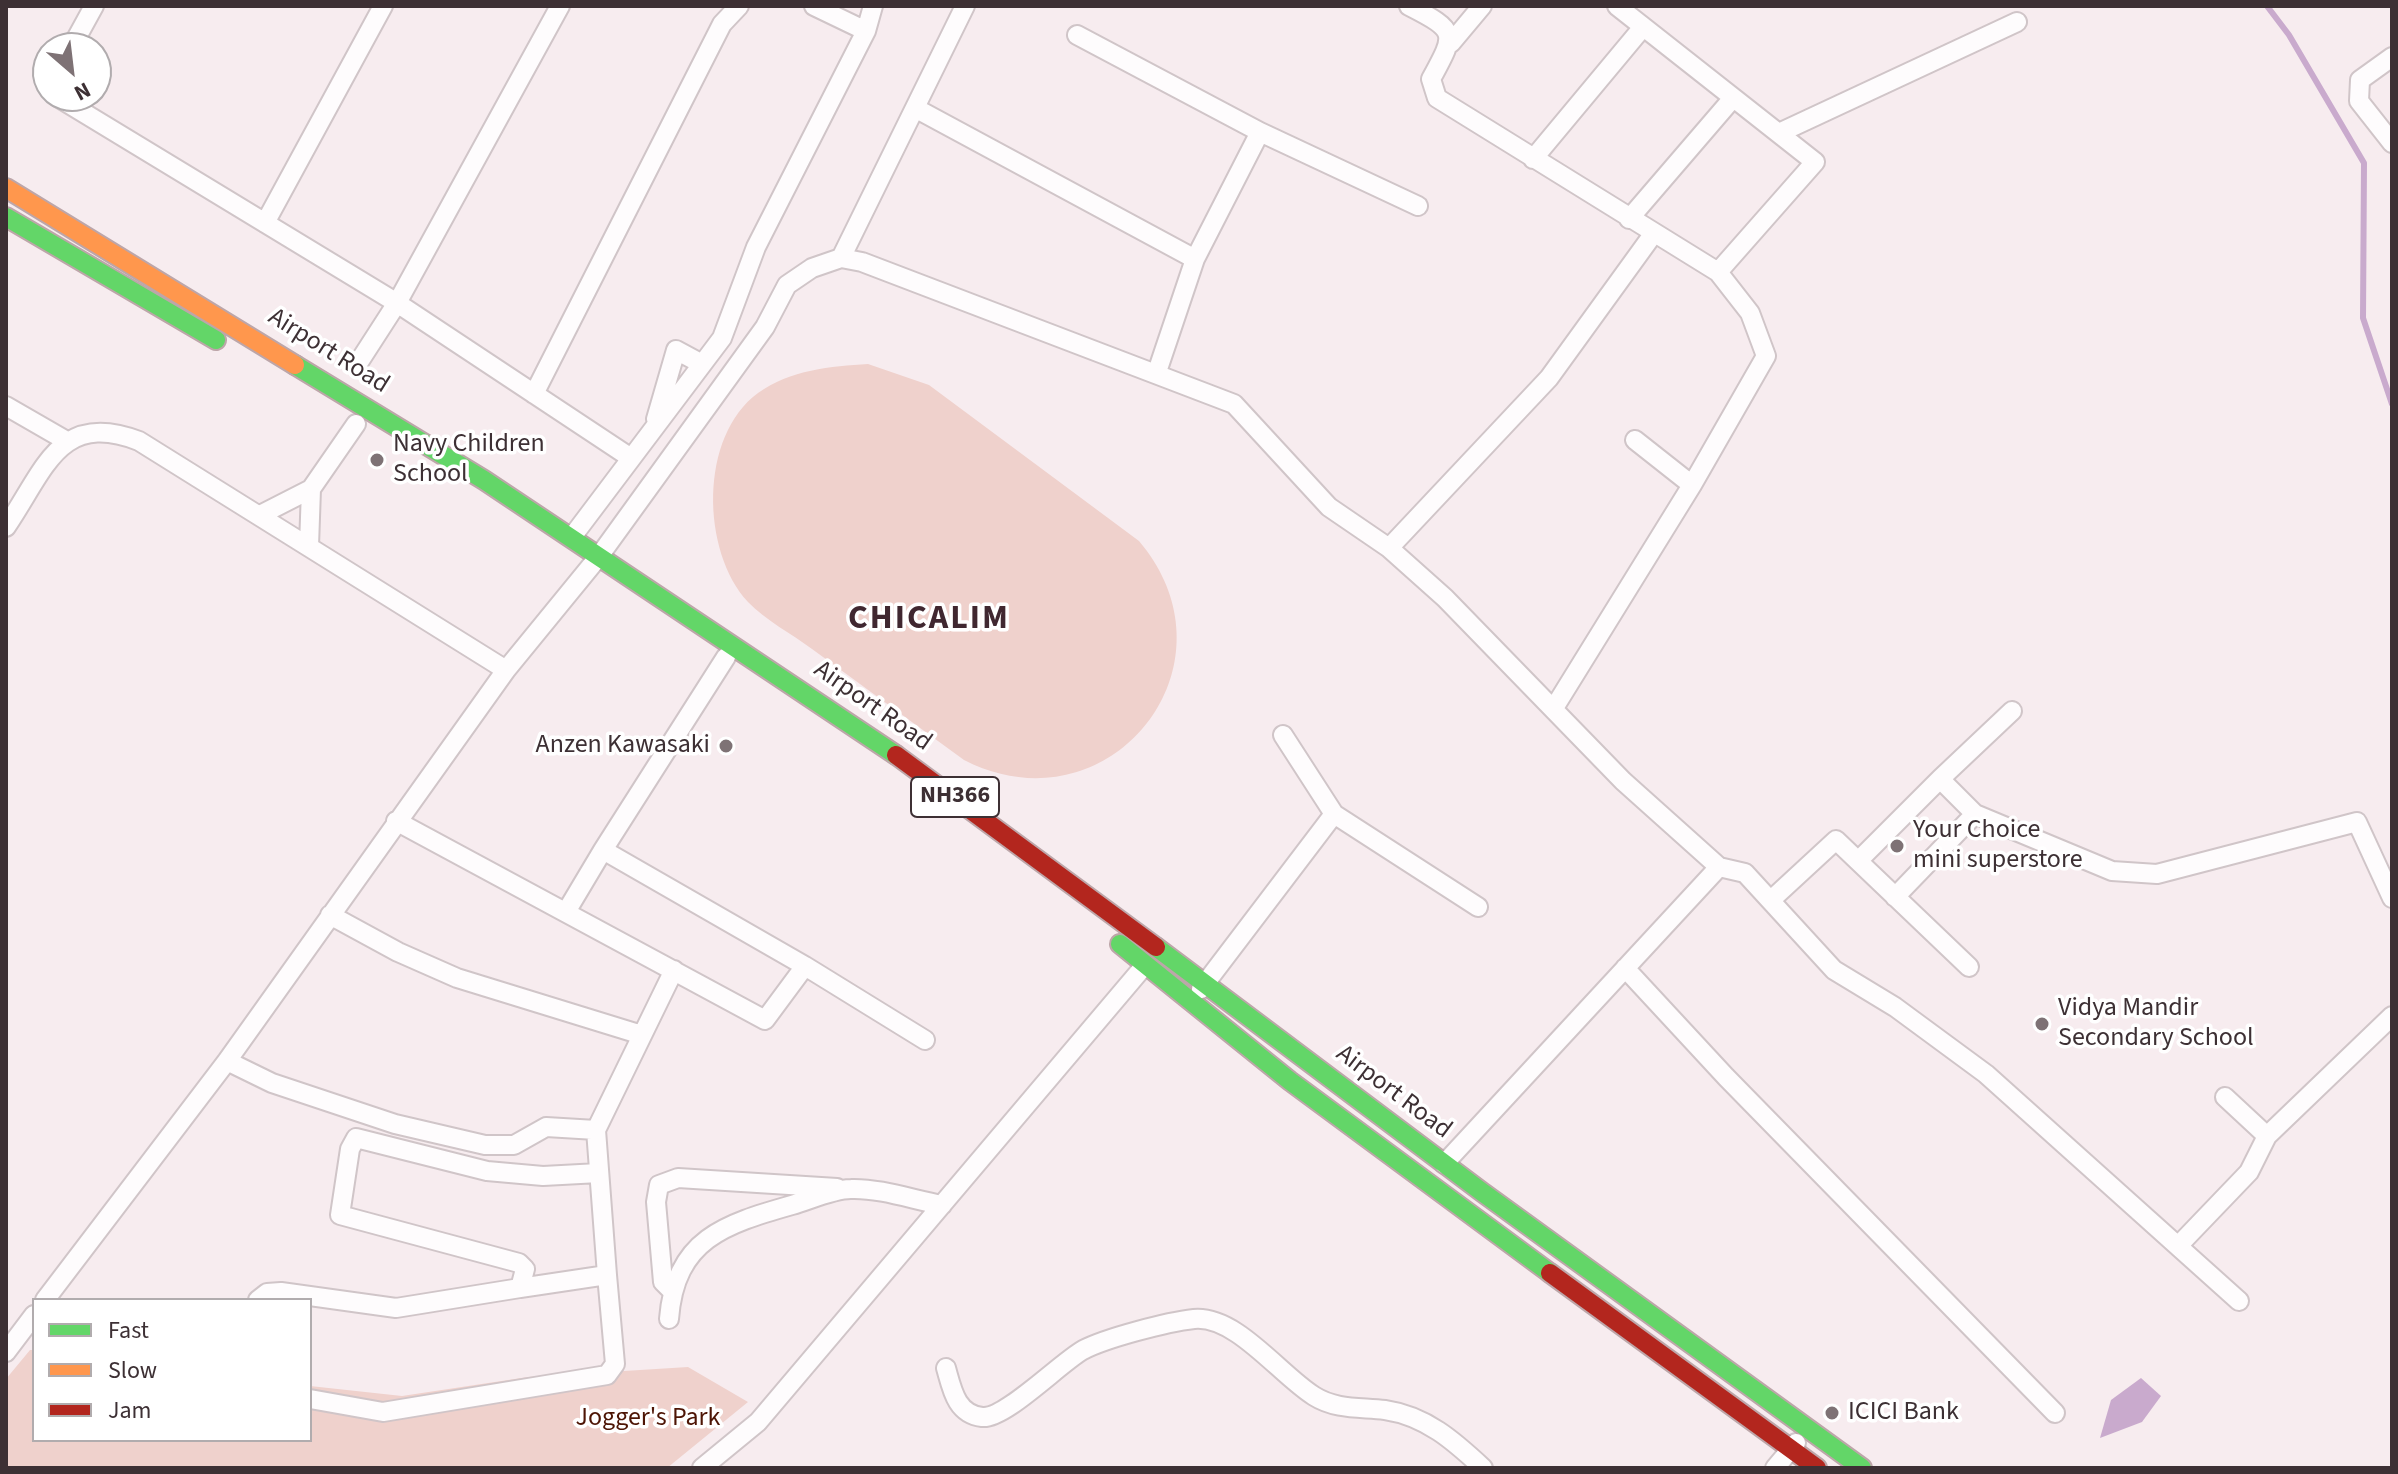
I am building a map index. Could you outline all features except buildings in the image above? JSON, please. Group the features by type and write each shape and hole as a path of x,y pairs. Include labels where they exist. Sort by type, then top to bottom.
{"highway":[{"name":"Airport Road","path":"6,188 325,380 572,537 596,561 654,605 1066,899 1189,1004 1479,1223 1817,1468"},
{"path":"6,217 227,347"},
{"name":"Airport Road","path":"253,362 596,561 991,822 1444,1164 1862,1468"}],"street":[{"path":"80,32 94,6"},
{"path":"265,223 383,6"},
{"path":"357,365 397,303 560,6"},
{"path":"534,394 722,24 739,6"},
{"path":"814,6 866,31"},
{"path":"572,537 722,338 756,247 866,31 873,6"},
{"path":"841,258 965,6"},
{"path":"1409,6 1435,19 1449,32 1451,43"},
{"path":"1482,6 1451,43 1431,79 1437,98 1718,272 1750,313 1766,356 1692,485 1554,708"},
{"path":"1617,6 1815,162 1718,272"},
{"path":"1779,133 2017,22"},
{"path":"1533,159 1643,27"},
{"path":"1077,35 1260,132 1418,206"},
{"path":"2392,57 2360,80 2359,101 2392,143"},
{"path":"1629,219 1733,98"},
{"path":"915,108 1195,259"},
{"path":"82,112 397,303 631,458"},
{"path":"1157,372 1195,259 1260,132"},
{"path":"1389,548 1549,378 1654,233"},
{"path":"47,1298 227,1061 506,670 596,561 765,327 787,285 812,268 841,258 862,262 1157,372 1234,404 1329,507 1389,548 1445,598 1623,781 1719,867 1745,873 1834,970 1895,1007 1986,1074 2239,1301"},
{"path":"653,429 676,350 702,364"},
{"path":"6,406 65,440"},
{"path":"260,515 311,489 356,424"},
{"path":"6,527 65,440 91,431 116,432 139,441 506,670"},
{"path":"1635,440 1692,485"},
{"path":"309,546 311,489"},
{"path":"566,912 726,657"},
{"path":"1858,861 2012,711"},
{"path":"1283,735 1334,814 1478,907"},
{"path":"1940,779 1975,814 2112,871 2157,874 2357,822 2392,898"},
{"path":"1189,1004 1334,814"},
{"path":"1895,897 1975,814"},
{"path":"396,821 765,1020 805,966"},
{"path":"1771,900 1836,840 1969,967"},
{"path":"603,850 805,966 925,1040"},
{"path":"1444,1164 1719,867"},
{"path":"330,915 398,952 457,978 642,1035"},
{"path":"702,1468 758,1422 1145,965"},
{"path":"1625,968 1726,1077 2055,1413"},
{"path":"312,1399 383,1412 607,1375 615,1364 596,1130 674,970"},
{"path":"2178,1246 2249,1172 2267,1136 2392,1016"},
{"path":"227,1061 272,1083 381,1120 485,1145 514,1145 546,1127 596,1130"},
{"path":"2225,1097 2267,1136"},
{"path":"520,1288 525,1269 519,1263 340,1215 350,1149 356,1138 487,1171 543,1176 599,1173"},
{"path":"671,1290 663,1282 656,1202 659,1185 678,1178 850,1189 942,1205"},
{"path":"669,1319 671,1290 695,1247 710,1234 734,1222 850,1189"},
{"path":"261,1298 267,1293 281,1292 396,1308 607,1275"},
{"path":"6,1352 32,1318"},
{"path":"946,1368 953,1396 966,1412 985,1418 1002,1411 1084,1349 1173,1323 1197,1319 1223,1323 1315,1397 1346,1408 1386,1410 1422,1420 1456,1442 1483,1468"},
{"path":"1775,1468 1809,1429"}],"green space":[{"path":"868,364 929,385 1139,541 1168,589 1177,638 1168,685 1146,725 1111,756 1067,775 1017,777 964,760 762,615 748,602 733,580 721,554 713,494 725,437 739,412 758,393 783,379 825,368"},
{"name":"Jogger's Park","path":"32,1350 32,1442 312,1442 312,1386 402,1396 528,1377 688,1367 748,1402 667,1468 6,1468 6,1379"}],"shaded area":[{"path":"2141,1378 2161,1396 2142,1422 2100,1438 2111,1400"}],"waterway":[{"path":"2267,6 2289,35 2364,163 2363,318 2392,404"}],"traffic: fast":[{"path":"6,217 216,340"},
{"path":"295,365 484,480 896,755"},
{"path":"1120,944 1290,1081 1550,1273"},
{"path":"1156,947 1482,1192 1862,1468"}],"traffic: slow":[{"path":"6,188 295,365"}],"traffic: jam":[{"path":"896,755 1156,947"},
{"path":"1550,1273 1817,1468"}],"place":[{"name":"Navy Children School","path":"377,460"},
{"name":"Anzen Kawasaki","path":"726,746"},
{"name":"Your Choice mini superstore","path":"1897,846"},
{"name":"Vidya Mandir Secondary School","path":"2042,1024"},
{"name":"ICICI Bank","path":"1832,1413"}],"district":[{"name":"CHICALIM","path":"929,621"}]}
